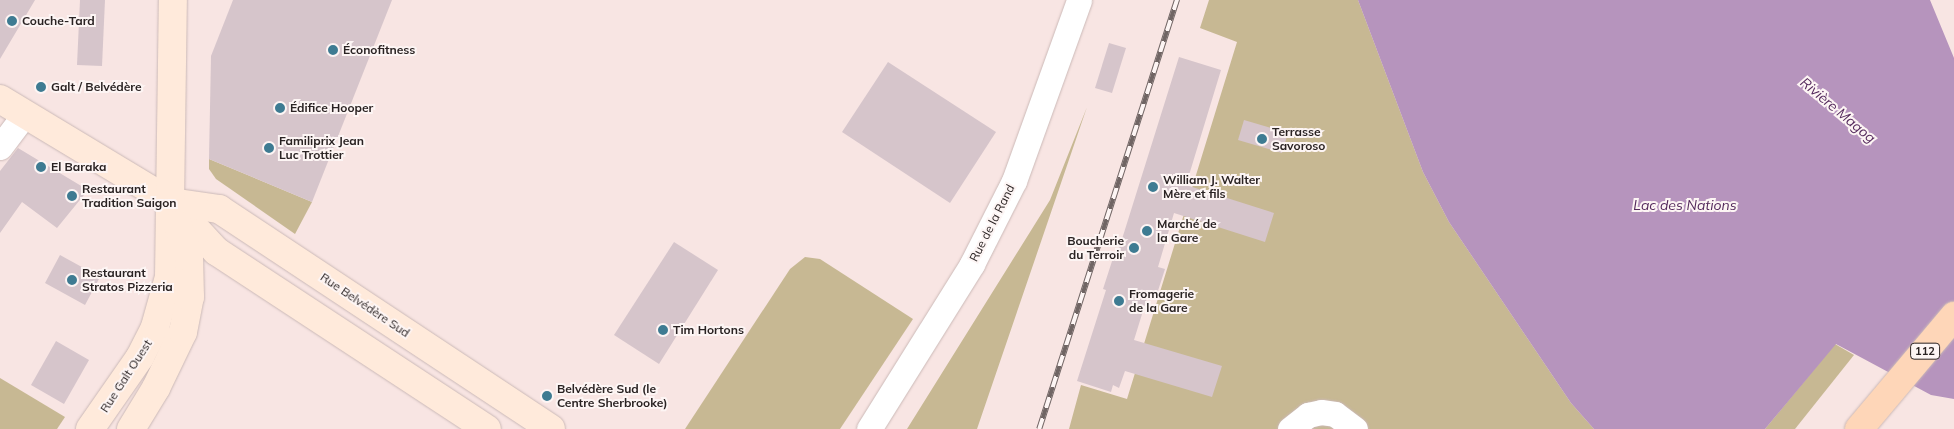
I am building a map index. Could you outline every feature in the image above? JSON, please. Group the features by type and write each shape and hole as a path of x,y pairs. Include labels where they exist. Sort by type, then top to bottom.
{"main road":[{"name":"Rue Galt Ouest","path":"90,429 122,387 155,327 168,277 171,202 173,0"},
{"name":"Rue Belvédère Sud","path":"0,99 171,202 216,251 487,429"},
{"name":"Rue Galt Ouest","path":"130,429 168,364 183,332 190,297 189,257 171,202"},
{"name":"Rue Belvédère Sud","path":"171,202 219,209 551,429"},
{"name":"112","path":"1859,429 1954,316"}],"street":[{"name":"Rue de la Rand","path":"869,429 972,264 1014,180 1078,0"},
{"path":"0,147 25,114"},
{"path":"1290,429 1308,415 1321,412 1347,420 1356,429"}],"shaded area":[{"path":"1209,0 1358,0 1423,172 1449,222 1571,403 1594,429 1069,429 1081,385 1127,399 1237,42 1200,28"},
{"path":"1087,107 977,429 907,429 1050,200"},
{"path":"209,159 312,202 295,234 216,179 209,169"},
{"path":"805,257 820,259 913,319 840,429 685,429 790,269"},
{"path":"1835,344 1854,355 1795,429 1765,429"},
{"path":"0,378 65,417 57,429 0,429"}],"water":[{"name":"Lac des Nations","path":"1358,0 1930,0 1954,58 1954,399 1931,395 1836,344 1765,429 1594,429 1571,403 1449,222 1423,172"}],"building":[{"name":"Couche-Tard","path":"0,0 35,0 0,59"},
{"path":"80,0 105,0 102,66 77,65"},
{"name":"Édifice Hooper","path":"233,0 392,0 312,202 209,159 211,56"},
{"path":"1109,43 1126,48 1112,93 1095,88"},
{"name":"Marché de la Gare","path":"1179,57 1221,70 1186,185 1274,213 1265,242 1174,213 1158,267 1165,269 1155,300 1147,298 1134,340 1222,366 1212,397 1125,371 1119,388 1113,385 1111,392 1077,381 1106,290 1103,289 1114,255 1117,255"},
{"path":"888,62 996,132 950,203 842,132"},
{"path":"1244,120 1288,133 1282,153 1238,140"},
{"path":"18,148 88,190 57,228 22,202 0,233 0,171"},
{"path":"674,242 718,270 659,364 614,335"},
{"name":"Restaurant Stratos Pizzeria","path":"60,255 100,277 85,305 45,283"},
{"path":"56,341 89,360 64,404 31,385"}],"railway":[{"path":"1039,429 1177,0"}],"place":[{"name":"Couche-Tard","path":"12,21"},
{"name":"Éconofitness","path":"333,50"},
{"name":"Galt / Belvédère","path":"41,87"},
{"name":"Édifice Hooper","path":"280,108"},
{"name":"Terrasse Savoroso","path":"1262,139"},
{"name":"Familiprix Jean Luc Trottier","path":"269,148"},
{"name":"El Baraka","path":"41,167"},
{"name":"William J. Walter Mère et fils","path":"1153,187"},
{"name":"Restaurant Tradition Saigon","path":"72,196"},
{"name":"Marché de la Gare","path":"1147,231"},
{"name":"Boucherie du Terroir","path":"1134,248"},
{"name":"Restaurant Stratos Pizzeria","path":"72,280"},
{"name":"Fromagerie de la Gare","path":"1119,301"},
{"name":"Tim Hortons","path":"663,330"},
{"name":"Belvédère Sud (le Centre Sherbrooke)","path":"547,396"}],"water label":[{"name":"Rivière Magog","path":"1838,110"}]}
